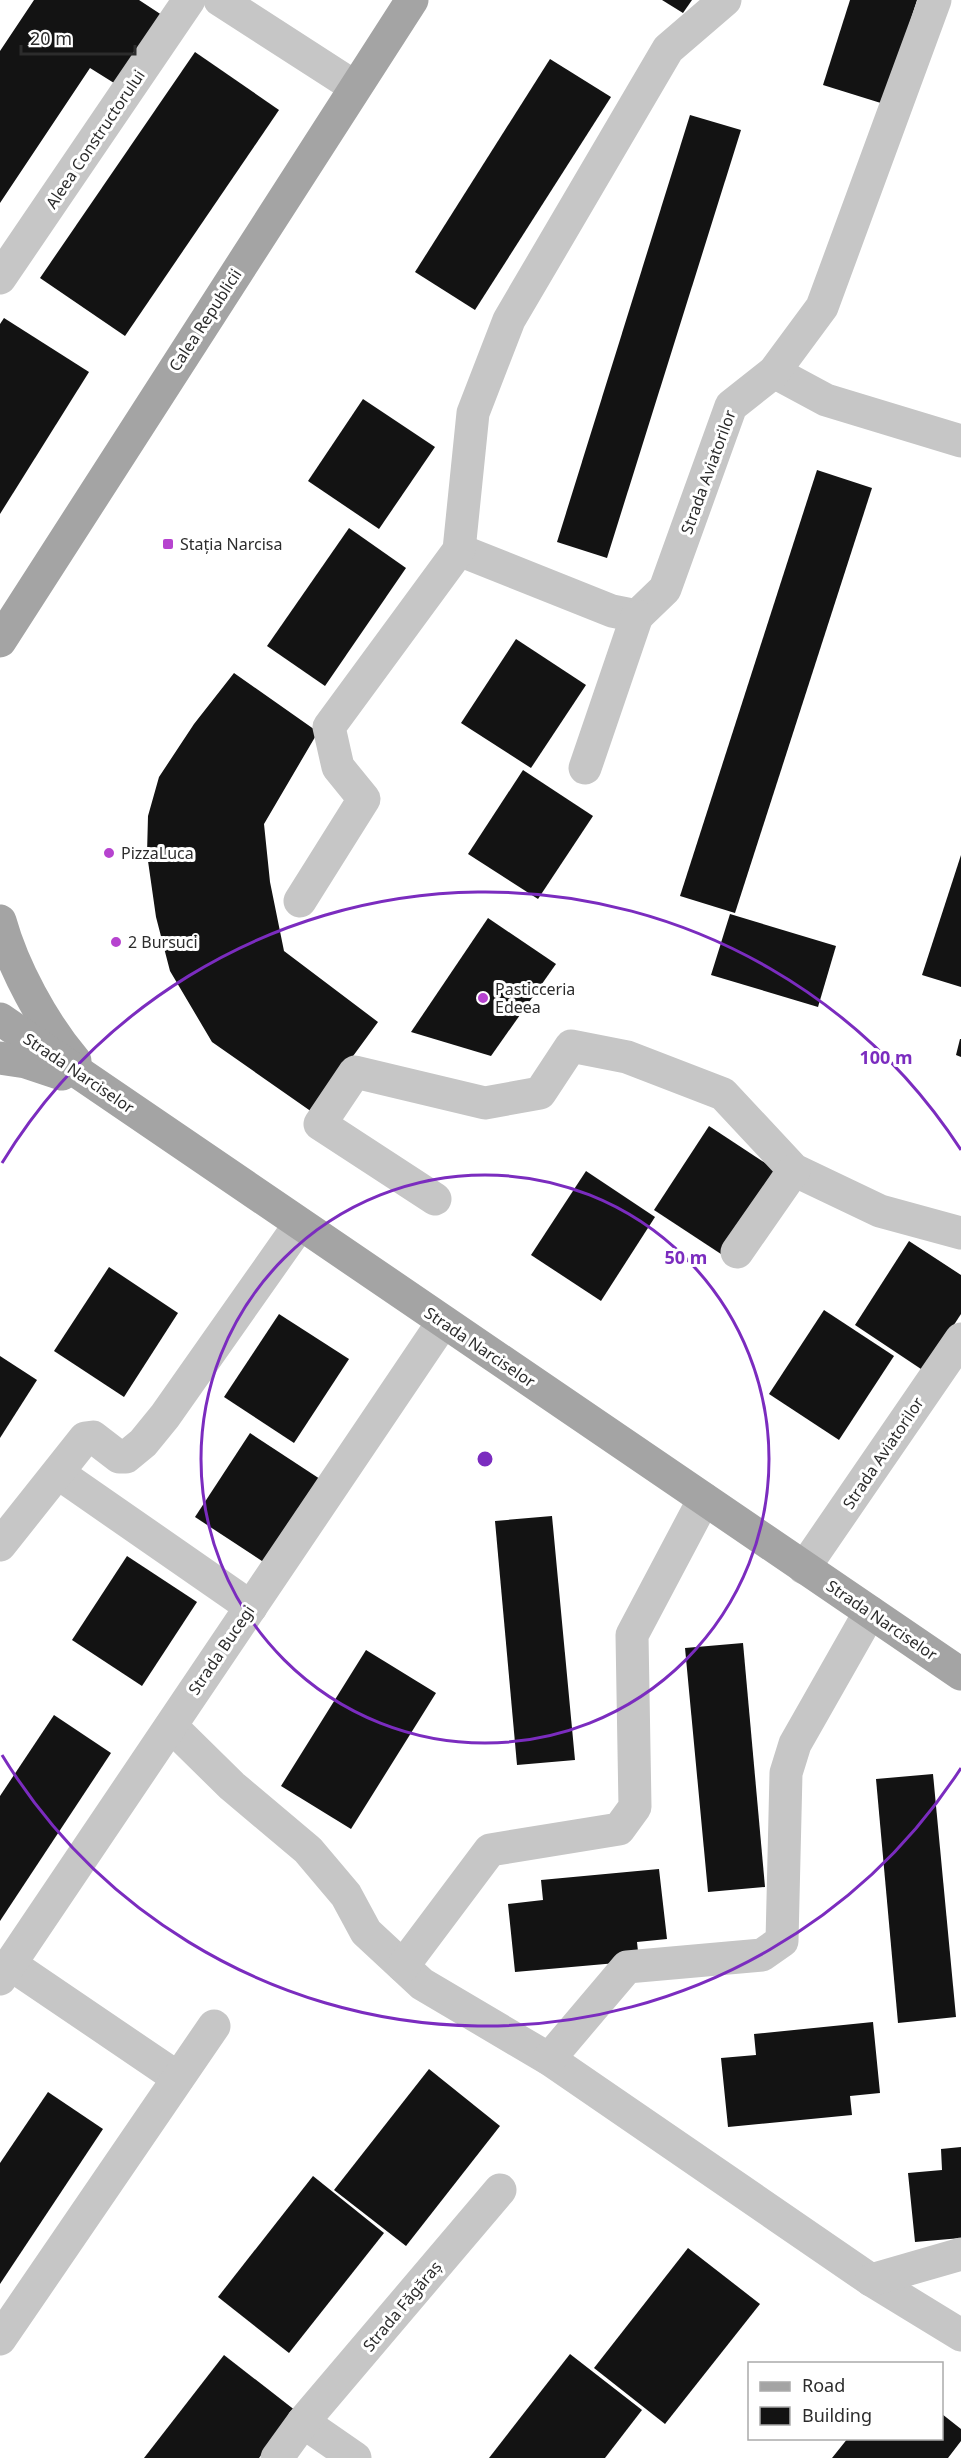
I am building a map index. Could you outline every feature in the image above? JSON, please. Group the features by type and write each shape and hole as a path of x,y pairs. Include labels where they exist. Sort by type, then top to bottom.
{"main road":[{"name":"Calea Republicii","path":"0,640 412,0"},
{"path":"0,921 29,991 61,1044 96,1085"},
{"name":"Strada Narciselor","path":"0,1019 961,1674"},
{"path":"0,1058 26,1062 96,1085"}],"street":[{"name":"Aleea Constructorului","path":"0,278 189,0"},
{"path":"220,0 355,87"},
{"path":"300,901 364,799 338,767 329,726 459,550 473,413 509,320 668,49 725,0"},
{"name":"Strada Aviatorilor","path":"637,616 665,589 731,406 774,372 822,307 935,0"},
{"path":"774,372 826,400 961,441"},
{"path":"459,550 612,611 637,616 585,768"},
{"path":"435,1199 320,1124 355,1072 485,1103 540,1093 571,1046 627,1057 723,1094 794,1170 880,1211 961,1233"},
{"path":"737,1252 794,1170"},
{"path":"0,1545 86,1438 93,1437 119,1457 126,1457 134,1452 165,1416 300,1224"},
{"name":"Strada Bucegi","path":"5,1972 444,1322"},
{"name":"Strada Aviatorilor","path":"804,1568 961,1339"},
{"path":"58,1473 251,1607"},
{"path":"403,1966 490,1850 619,1829 635,1807 632,1635 704,1499"},
{"path":"549,2059 627,1967 762,1955 782,1941 786,1773 795,1744 870,1612"},
{"path":"171,1726 232,1786 308,1850 346,1895 366,1932 423,1984 549,2059 871,2280 961,2335"},
{"path":"5,1972 178,2078"},
{"path":"0,2339 214,2026"},
{"name":"Strada Făgăraș","path":"277,2458 303,2422 500,2190"},
{"path":"871,2280 961,2254"},
{"path":"303,2422 355,2458"}],"building":[{"path":"34,0 139,0 168,19 122,88 90,68 0,203 0,51"},
{"path":"662,0 692,0 683,13"},
{"path":"850,0 917,0 884,104 823,85"},
{"path":"195,52 279,110 125,336 40,278"},
{"path":"550,59 611,97 475,310 415,272"},
{"path":"690,115 741,130 607,558 557,542"},
{"path":"4,318 89,372 0,514 0,324"},
{"path":"363,399 435,447 379,529 308,481"},
{"path":"817,470 872,488 735,913 680,896"},
{"path":"349,528 406,568 325,686 267,646"},
{"path":"516,639 586,685 531,768 461,723"},
{"path":"234,673 318,732 264,824 270,882 284,951 378,1022 312,1112 212,1042 170,971 156,917 147,854 148,816 159,777 194,724"},
{"path":"523,770 593,816 538,899 468,854"},
{"path":"961,855 961,987 922,975"},
{"path":"730,914 836,946 818,1007 711,975"},
{"name":"Pasticceria Edeea","path":"488,918 556,964 491,1056 411,1032"},
{"path":"961,1039 961,1057 956,1055"},
{"path":"709,1126 779,1172 724,1256 654,1210"},
{"path":"586,1171 655,1217 601,1301 531,1255"},
{"path":"909,1241 961,1275 961,1314 924,1371 855,1325"},
{"path":"109,1267 178,1313 124,1397 54,1351"},
{"path":"824,1310 894,1356 839,1440 769,1394"},
{"path":"279,1314 349,1359 294,1443 224,1397"},
{"path":"0,1356 37,1380 0,1438"},
{"path":"250,1433 320,1479 265,1563 195,1517"},
{"path":"552,1516 575,1760 517,1765 495,1521"},
{"path":"127,1556 197,1602 142,1686 72,1640"},
{"path":"743,1643 765,1887 708,1892 685,1648"},
{"path":"366,1650 436,1693 351,1829 281,1786"},
{"path":"54,1715 111,1753 0,1921 0,1796"},
{"path":"933,1774 956,2017 898,2023 876,1779"},
{"path":"659,1869 667,1939 637,1942 639,1961 515,1972 508,1904 543,1900 541,1880"},
{"path":"873,2022 880,2093 850,2096 852,2115 728,2127 721,2058 756,2055 754,2034"},
{"path":"429,2069 500,2126 406,2246 334,2190"},
{"path":"48,2092 103,2129 0,2284 0,2163"},
{"path":"961,2147 961,2238 915,2242 908,2173 942,2170 941,2149"},
{"path":"313,2176 384,2233 289,2353 218,2297"},
{"path":"688,2248 760,2304 665,2424 594,2368"},
{"path":"570,2354 642,2410 605,2458 489,2458"},
{"path":"224,2355 296,2411 259,2458 144,2458"},
{"path":"943,2415 961,2429 961,2441 948,2458 832,2458 846,2440 943,2440"}],"place":[{"name":"Stația Narcisa","path":"168,544"},
{"name":"PizzaLuca","path":"109,853"},
{"name":"2 Bursuci","path":"116,942"},
{"name":"Pasticceria Edeea","path":"483,998"}]}
